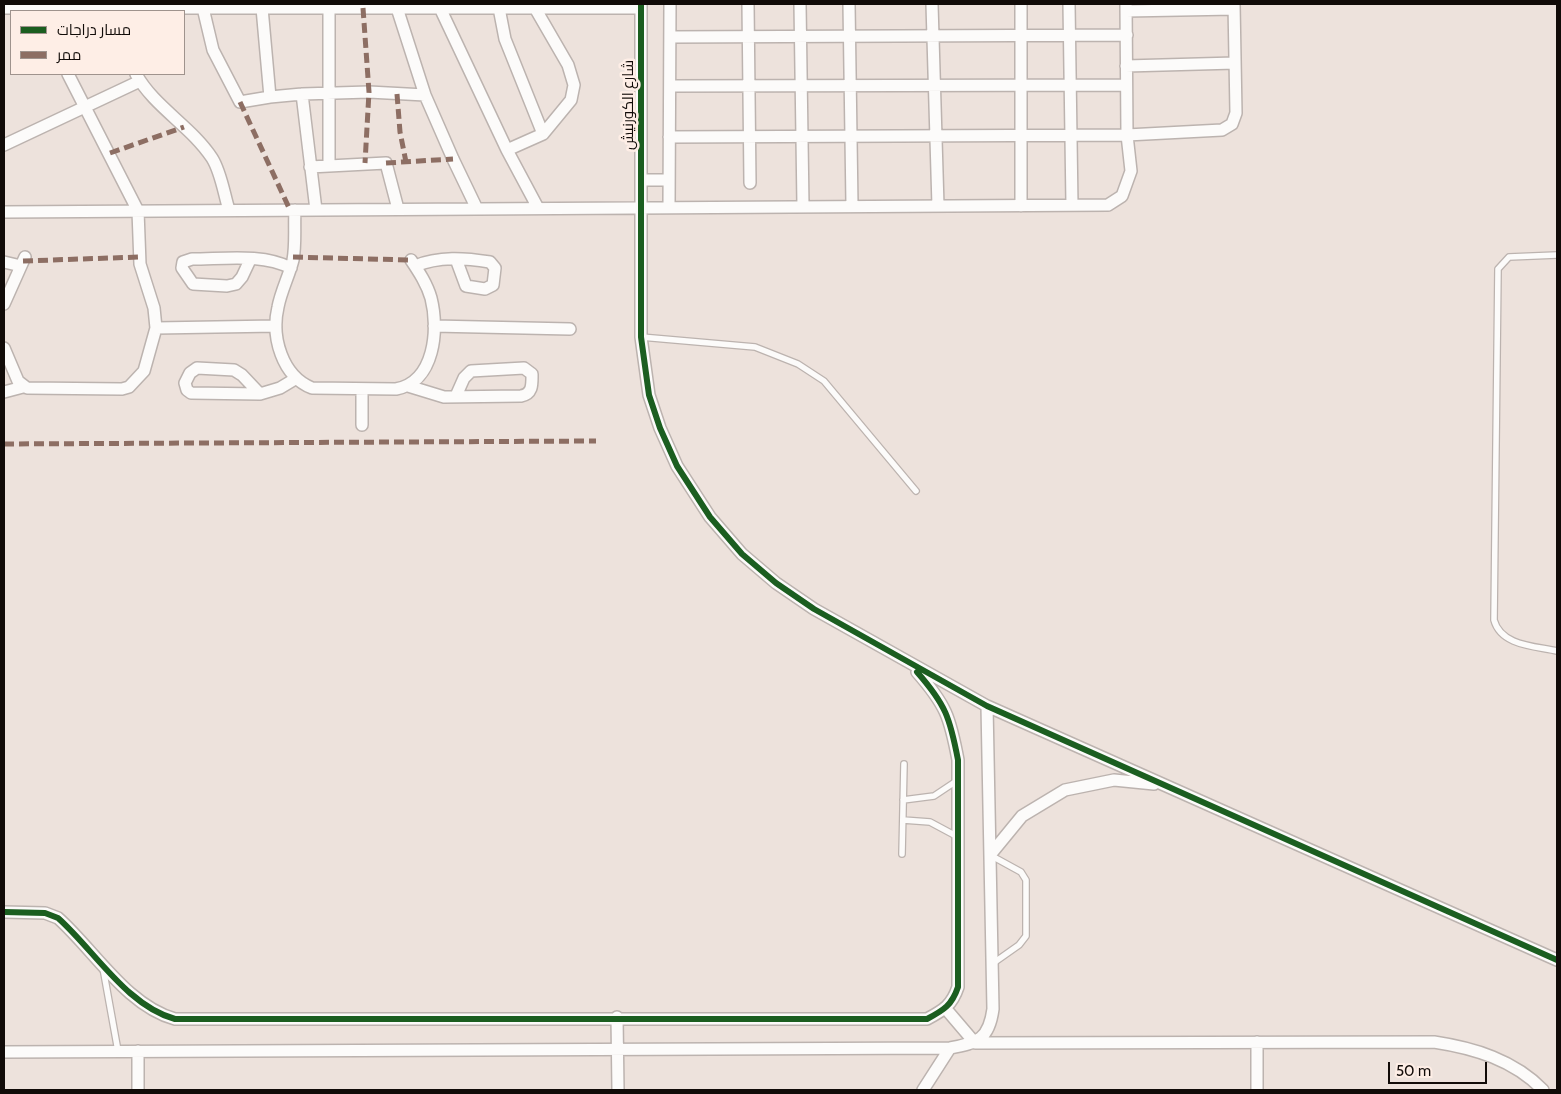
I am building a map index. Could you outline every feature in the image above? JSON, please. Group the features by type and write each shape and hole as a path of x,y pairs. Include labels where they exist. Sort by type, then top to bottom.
{"street":[{"path":"669,208 670,4"},
{"path":"748,4 750,183"},
{"path":"800,4 803,206"},
{"path":"849,4 852,206"},
{"path":"932,4 938,206"},
{"path":"1021,4 1021,206"},
{"path":"1069,4 1072,206"},
{"path":"4,8 101,10 230,6 262,8 500,8 514,6 535,8 641,6"},
{"name":"شارع الكورنيش","path":"641,6 641,337 649,395 660,428 677,466 710,517 742,554 776,583 911,665 987,706 1557,960"},
{"path":"4,212 1108,205 1122,196 1131,172 1127,135 1126,7 1234,6 1236,113 1235,119 1228,128 1222,130 1127,135 669,137"},
{"path":"203,8 213,50 240,102 302,94 369,92 425,95"},
{"path":"262,8 270,97"},
{"path":"329,8 329,165"},
{"path":"397,8 425,95 453,160 477,209"},
{"path":"440,8 507,150 538,208"},
{"path":"500,8 504,39 543,134"},
{"path":"507,150 543,134 571,100 574,85 568,65 535,8"},
{"path":"670,37 1127,35"},
{"path":"1126,66 1235,63"},
{"path":"4,348 18,381 23,386 32,389 122,389 129,387 144,371 156,328 154,308 140,264 138,211 69,75"},
{"path":"4,145 86,107 138,78 211,156 229,210"},
{"path":"670,86 1126,85"},
{"path":"302,94 316,210"},
{"path":"310,167 386,163 398,209"},
{"path":"641,180 669,180"},
{"path":"295,210 293,257 278,306 276,326 285,363 295,379 312,388 396,389 408,386 418,378 430,354 434,326 431,298 413,263 456,259"},
{"path":"250,260 240,281 232,286 193,284 182,268 184,262 189,259 250,260 277,262 291,268"},
{"path":"4,262 23,261 4,304"},
{"path":"156,328 276,326"},
{"path":"434,326 570,329"},
{"path":"260,394 242,375 234,370 197,368 190,373 185,383 187,390 191,393 260,394 280,388 295,379"},
{"path":"408,386 444,397 524,396 531,389 532,374 524,368 476,369 467,374 456,396"},
{"path":"4,392 23,386"},
{"path":"362,389 362,425"},
{"path":"4,912 45,913 58,918 142,1004 162,1015 175,1019 617,1017 927,1019 946,1009 954,999 958,987 958,760 952,728 939,698 911,665"},
{"path":"975,1043 985,1034 991,1022 992,964 987,706"},
{"path":"990,855 1022,816 1065,790 1114,780 1165,786"},
{"path":"946,1009 975,1043"},
{"path":"617,1017 618,1090"},
{"path":"1257,1042 1257,1090"},
{"path":"4,1052 950,1048 975,1043 1442,1043 1465,1047 1494,1057 1518,1070 1544,1090"},
{"path":"923,1090 950,1048"},
{"path":"138,1051 138,1090"}],"lane":[{"path":"1557,254 1509,257 1498,269 1494,614 1498,631 1508,639 1557,651"},
{"path":"641,337 755,347 798,364 824,381 916,490"},
{"path":"902,854 904,764"},
{"path":"903,800 921,800 934,796 958,780"},
{"path":"903,820 930,822 958,837"},
{"path":"990,855 1021,872 1026,880 1026,936 1024,941 992,964"},
{"path":"102,964 118,1051"}],"marked path":[{"path":"363,8 369,92 365,163"},
{"path":"397,94 400,132 406,162"},
{"path":"240,102 290,210"},
{"path":"110,153 184,127"},
{"path":"386,163 453,159"},
{"path":"23,261 139,257"},
{"path":"293,257 411,260"},
{"path":"4,444 596,441"}],"cycle path":[{"path":"641,4 641,337 649,395 660,428 677,466 710,517 742,554 776,583 814,609 987,706 1557,960"},
{"path":"4,912 45,913 58,918 126,990 158,1012 175,1019 927,1019 947,1006 958,987 958,760 949,722 941,703 917,672"}]}
